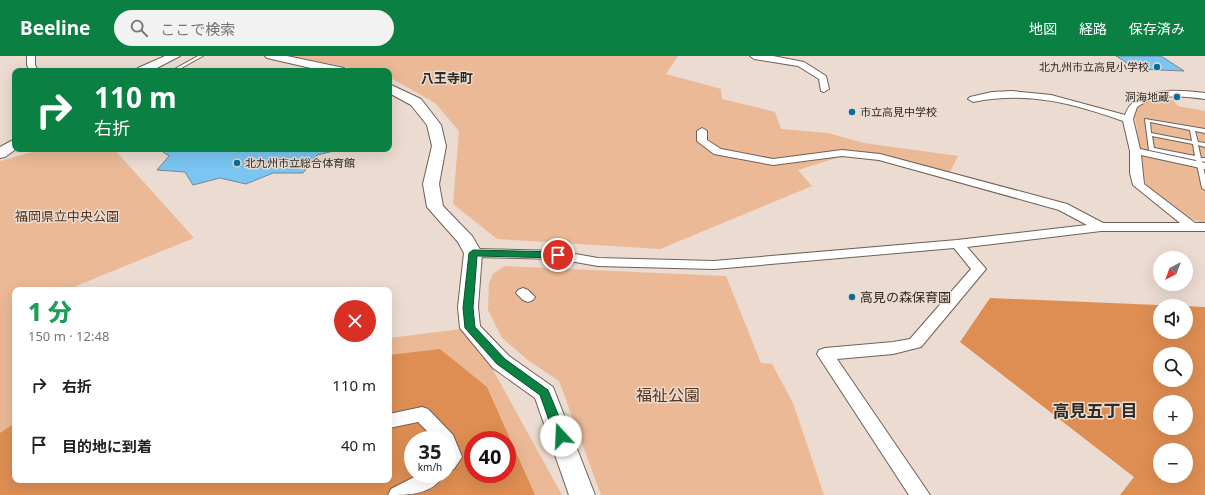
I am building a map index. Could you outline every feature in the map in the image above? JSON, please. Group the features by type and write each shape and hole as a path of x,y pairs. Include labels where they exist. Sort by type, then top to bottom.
{"street":[{"path":"31,56 32,68"},
{"path":"148,68 174,56"},
{"path":"271,56 326,68"},
{"path":"754,56 801,64 822,78 824,89"},
{"path":"392,90 416,102 434,125 439,146 431,184 435,207 466,240 473,253 469,293 470,328 501,362 544,393 582,495"},
{"path":"1191,226 1139,185 1136,173 1135,151 1128,119 1133,106 1143,99 1181,93 1205,96"},
{"path":"973,99 999,94 1039,96 1104,111 1128,119"},
{"path":"702,131 702,141 718,152 773,162 842,153 880,157 1063,207 1101,227"},
{"path":"0,154 12,145"},
{"path":"1135,151 1203,162"},
{"path":"473,253 558,255 598,262 714,265 957,244 1101,227 1205,227"},
{"path":"920,495 825,354 893,348 915,343 979,269 957,244"},
{"path":"392,420 422,414 438,431"},
{"path":"398,495 421,483"}],"lane":[{"path":"179,68 201,56"},
{"path":"1203,162 1151,149 1148,120 1205,130"},
{"path":"1192,128 1203,162 1205,188"},
{"path":"1150,134 1205,145"}],"green space":[{"path":"290,56 678,56 666,74 721,89 722,99 775,112 781,129 828,133 864,143 958,156 950,172 843,156 798,170 812,186 660,249 497,239 453,204 459,131 435,103 392,79 392,68 352,68"},
{"path":"1155,100 1173,100 1178,106 1205,111 1205,224 1187,217 1145,184 1134,109 1144,102"},
{"name":"福岡県立中央公園","path":"32,152 117,152 194,238 76,287 12,287 12,483 392,483 392,338 470,328 562,495 0,495 0,161"},
{"name":"福祉公園","path":"505,266 726,276 761,363 772,364 793,403 824,495 601,495 559,381 529,361 502,338 488,310 489,283 493,274"}],"shaded area":[{"path":"990,298 1153,305 1153,339 1193,339 1193,306 1205,307 1205,495 1120,495 1134,477 960,342"},
{"path":"440,349 487,387 507,431 464,431 464,483 516,483 516,452 535,495 0,495 0,433 12,425 12,483 392,483 392,355"}],"building":[{"path":"1116,56 1161,56 1184,71 1136,69"},
{"name":"北九州市立総合体育館","path":"163,152 330,152 317,155 303,173 273,173 246,184 220,178 193,185 185,172 157,170 169,156"}],"place":[{"name":"北九州市立高見小学校","path":"1157,67"},
{"name":"洞海地蔵","path":"1177,97"},
{"name":"市立高見中学校","path":"852,112"},
{"name":"北九州市立総合体育館","path":"237,163"},
{"name":"高見の森保育園","path":"852,297"}],"district":[{"name":"八王寺町","path":"447,78"},
{"name":"高見五丁目","path":"1095,411"}],"route":[{"path":"558,255 473,253 468,308 470,328 501,362 544,393 561,436"}]}
